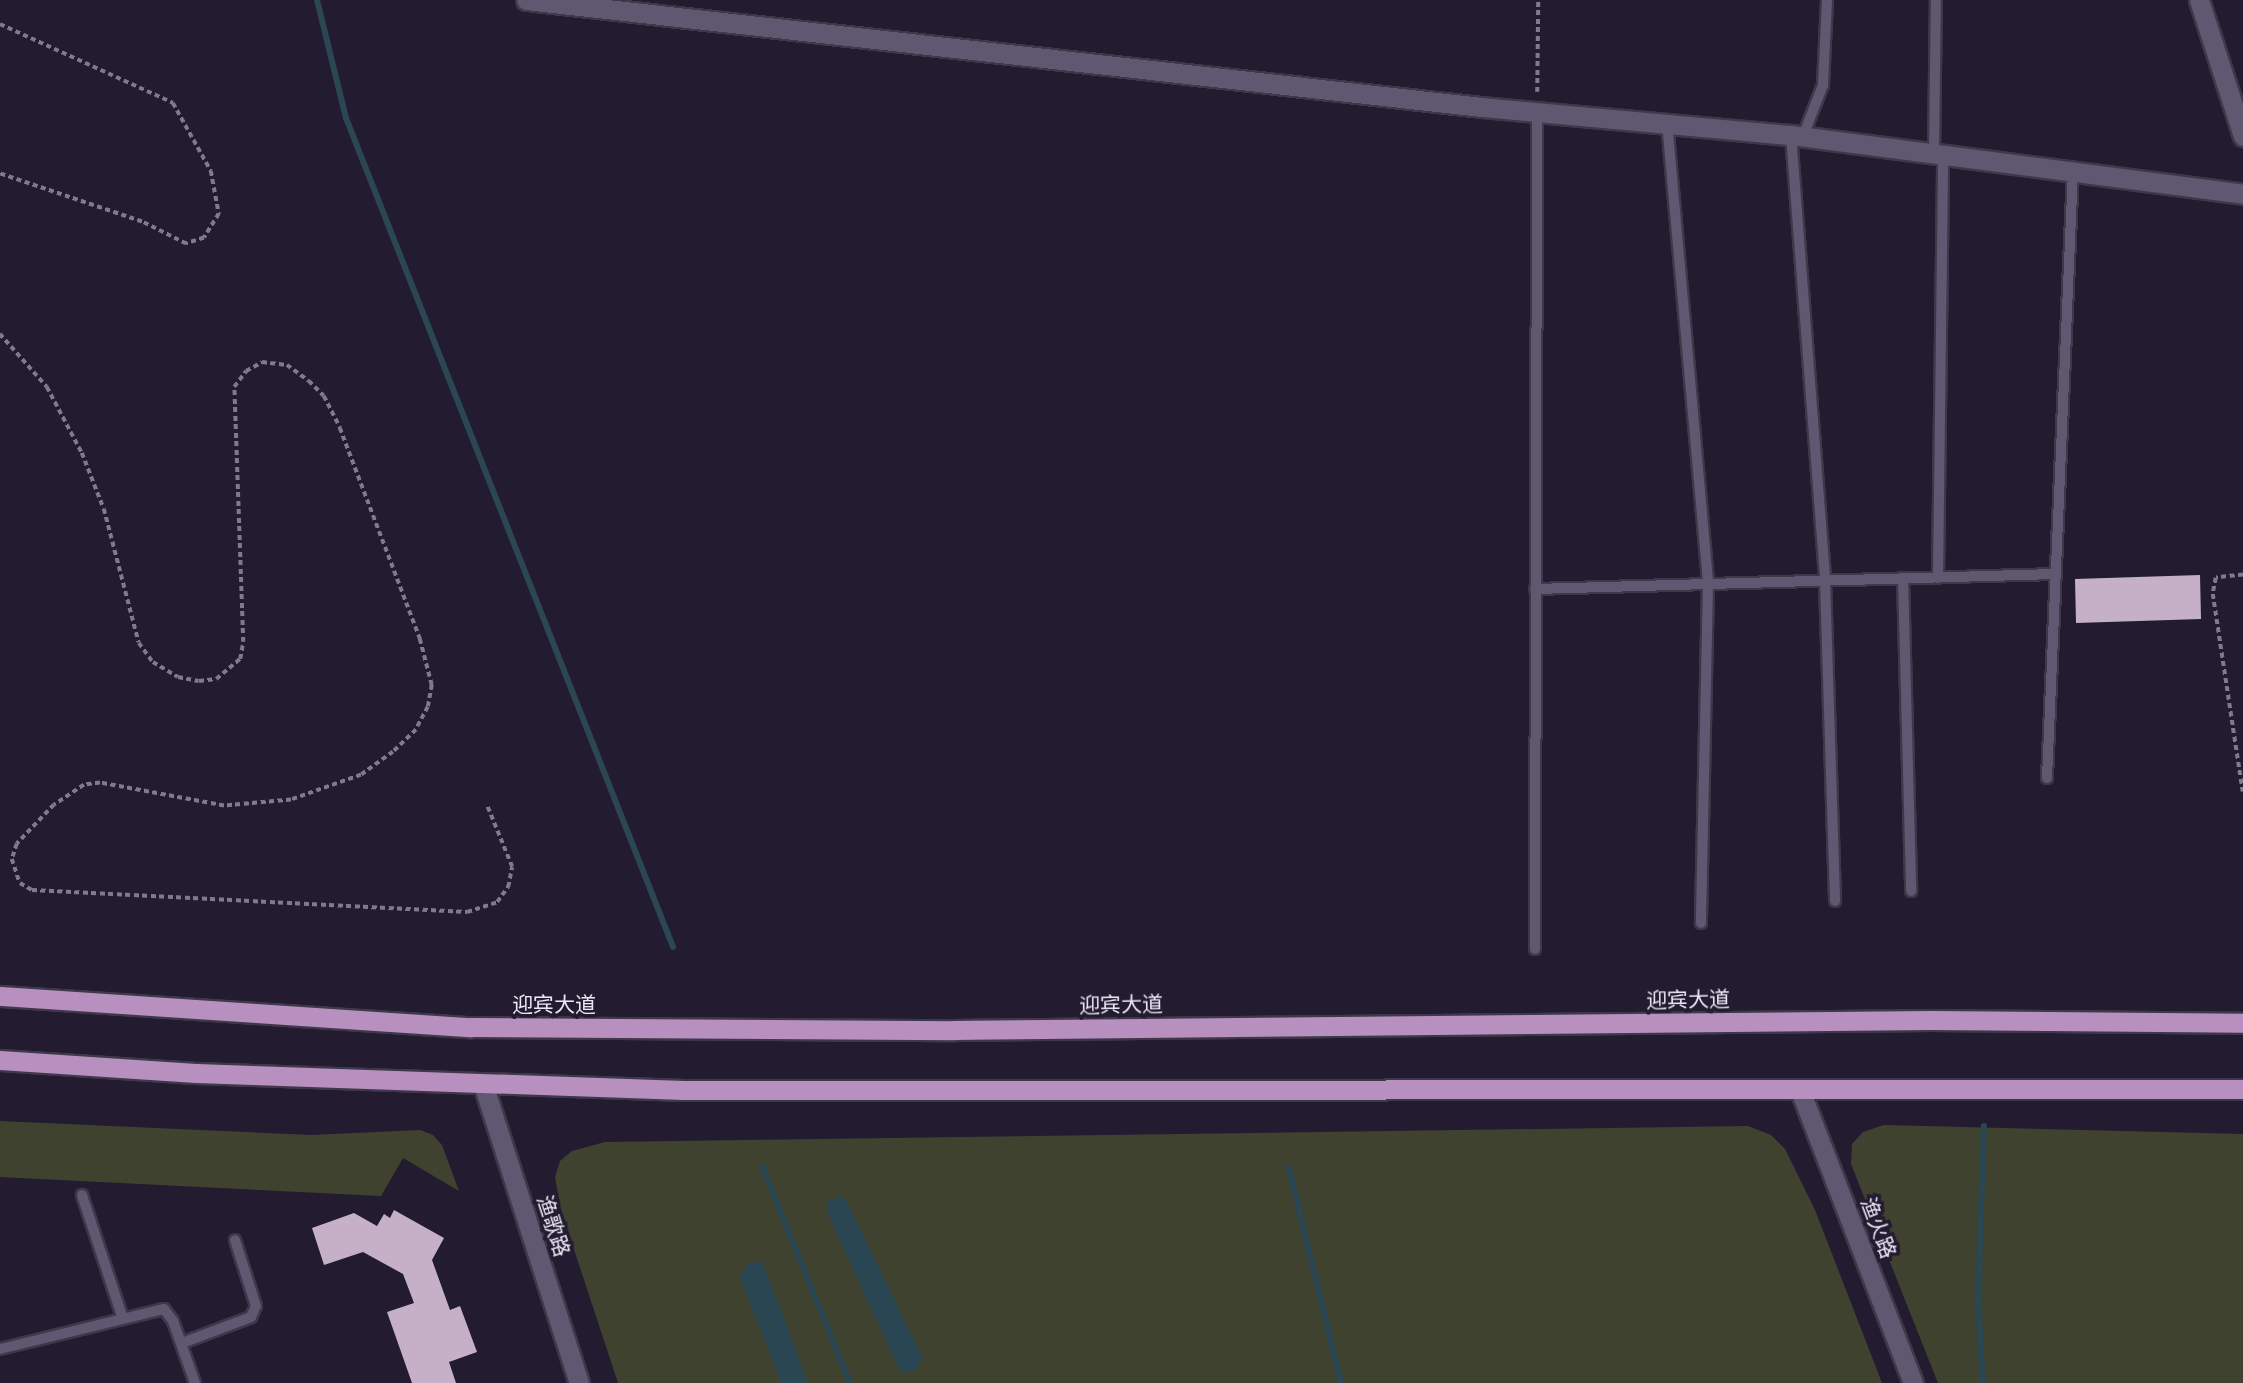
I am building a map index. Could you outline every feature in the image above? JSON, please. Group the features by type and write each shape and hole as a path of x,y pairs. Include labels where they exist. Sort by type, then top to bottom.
{"highway":[{"name":"迎宾大道","path":"0,996 471,1027 954,1030 1930,1020 2243,1023"},
{"path":"0,1060 483,1084 684,1090 2243,1089"}],"street":[{"path":"526,0 1537,112 1797,136 2243,194"},
{"path":"2199,0 2243,136"},
{"name":"渔歌路","path":"483,1084 579,1383"},
{"name":"渔火路","path":"1800,1090 1913,1383"}],"lane":[{"path":"1827,0 1823,85 1797,136 1825,581 1835,901"},
{"path":"1936,0 1938,578"},
{"path":"1535,949 1537,112"},
{"path":"1667,122 1708,584 1701,923"},
{"path":"2047,778 2073,172"},
{"path":"1535,589 2056,574"},
{"path":"1903,578 1911,891"},
{"path":"82,1195 122,1316"},
{"path":"182,1343 251,1317 256,1306 234,1240"},
{"path":"0,1349 122,1316 164,1309 182,1343 195,1383"}],"path":[{"path":"1537,112 1538,0"},
{"path":"0,24 173,103 211,171 219,214 204,238 186,244 142,222 0,174"},
{"path":"0,334 47,387 82,453 104,509 139,643 153,662 178,677 199,681 230,671 240,659 243,642 234,387 246,371 262,362 287,365 324,396 340,428 420,639 432,685 428,707 416,730 393,752 361,775 291,800 223,806 100,783 84,785 54,805 17,844 12,859 20,883 32,890 467,912 497,902 508,887 509,858 486,806"},
{"path":"2243,575 2216,578 2213,594 2243,792"}],"green space":[{"path":"0,1121 312,1135 420,1130 433,1135 442,1145 459,1191 403,1158 381,1196 0,1177"},
{"path":"1884,1125 2243,1134 2243,1383 1938,1383 1851,1164 1852,1144 1863,1132"},
{"path":"1748,1126 1771,1135 1785,1149 1815,1210 1882,1383 618,1383 561,1210 555,1177 560,1161 572,1151 605,1142"}],"water":[{"path":"839,1196 846,1200 923,1358 914,1372 900,1371 827,1212 828,1202"},
{"path":"759,1262 765,1268 808,1383 781,1383 740,1277 749,1263"}],"building":[{"path":"2200,575 2201,619 2076,623 2075,579"},
{"path":"394,1210 444,1238 432,1260 450,1310 460,1306 477,1352 449,1362 456,1383 412,1383 387,1312 414,1303 403,1274 363,1252 324,1265 312,1228 354,1213 377,1226 384,1214 390,1218"}],"waterway":[{"path":"317,0 346,118 673,947"},
{"path":"1983,1383 1978,1303 1984,1126"},
{"path":"762,1166 850,1383"},
{"path":"1289,1168 1341,1383"}]}
